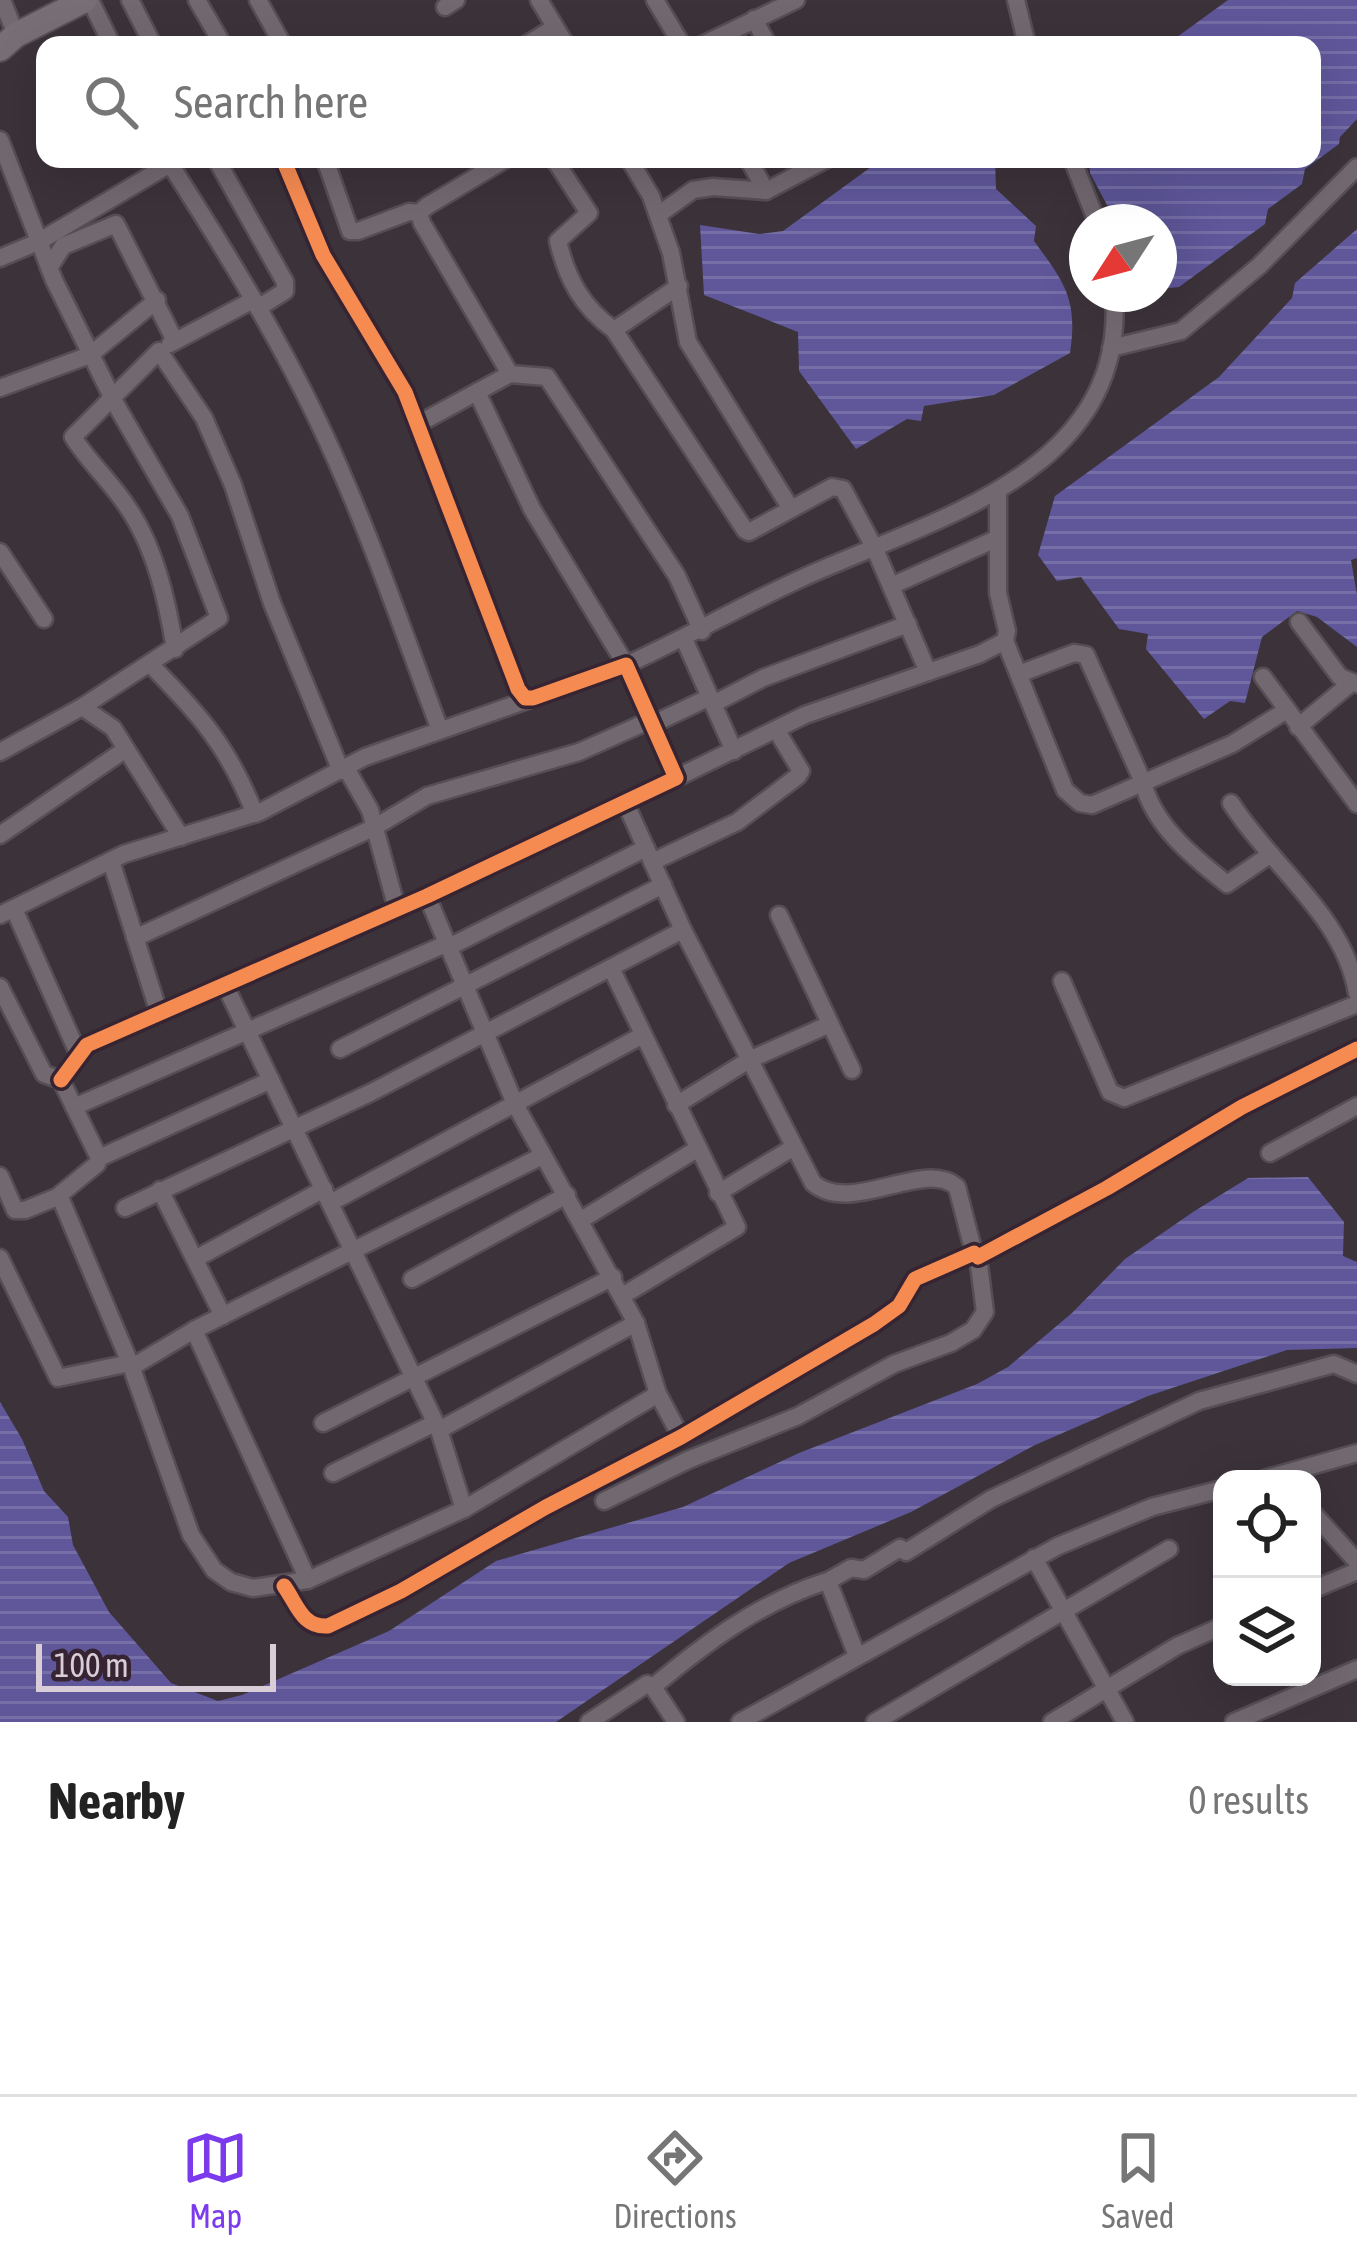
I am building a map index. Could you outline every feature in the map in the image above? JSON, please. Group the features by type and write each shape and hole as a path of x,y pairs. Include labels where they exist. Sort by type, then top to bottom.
{"street":[{"path":"2,0 8,42 88,0 107,36"},
{"path":"130,0 148,36"},
{"path":"197,0 218,36"},
{"path":"258,0 278,36"},
{"path":"539,0 560,36"},
{"path":"655,0 677,36"},
{"path":"720,36 796,0"},
{"path":"1016,0 1025,36"},
{"path":"754,19 763,36"},
{"path":"540,36 555,27"},
{"path":"0,140 49,268 113,400 180,516 218,618 175,649 0,752"},
{"path":"1111,348 1181,331 1259,266 1357,167"},
{"path":"0,258 38,242 159,168"},
{"path":"173,168 256,304 317,419 359,513 440,730"},
{"path":"175,649 168,604 143,535 129,508 73,437 167,346 285,291 221,168"},
{"path":"287,168 323,255 405,392 518,689 525,698 533,698"},
{"path":"329,168 352,232 409,212 419,213 492,168"},
{"path":"560,168 589,213 559,236 561,255 583,302 614,330 745,530 838,486 874,547 928,672"},
{"path":"639,168 679,286 688,342 791,509"},
{"path":"753,168 766,191"},
{"path":"658,215 693,190 766,191 810,168"},
{"path":"1076,168 1090,204"},
{"path":"0,198 20,194"},
{"path":"419,213 510,374"},
{"path":"49,268 63,246 116,224 157,300 167,346 226,468 272,603 344,770 375,827 398,909"},
{"path":"614,330 679,286"},
{"path":"0,388 90,355 157,300"},
{"path":"78,1053 7,912 111,861 255,814 365,757 626,665 795,581 998,491 1041,463 1080,424 1104,383 1115,312"},
{"path":"418,424 510,374 547,377 677,576 702,631"},
{"path":"477,392 508,466 626,665 676,778"},
{"path":"998,491 996,539 1005,640 1070,796 1079,803 1092,805 1232,744 1287,710"},
{"path":"891,586 996,539"},
{"path":"0,552 44,619"},
{"path":"1298,727 1354,684 1340,677 1299,622"},
{"path":"135,938 375,827 427,796 579,752 908,624"},
{"path":"684,639 734,751"},
{"path":"61,1080 78,1053 159,1013 427,896 805,715 995,648 1005,640"},
{"path":"1018,674 1074,653 1086,656 1161,825 1224,882 1230,883 1271,854"},
{"path":"150,664 210,725 240,776 255,814"},
{"path":"1263,677 1357,804"},
{"path":"82,706 113,728 181,837"},
{"path":"74,1107 649,855 736,822 801,771 777,731"},
{"path":"0,835 126,748"},
{"path":"604,1501 688,1460 798,1416 894,1364 962,1338 985,1312 976,1255 957,1187 951,1181 937,1177 880,1190 832,1192 813,1183 683,930 625,802"},
{"path":"1231,803 1341,945 1352,962 1357,993"},
{"path":"111,861 159,1013"},
{"path":"340,1049 663,885"},
{"path":"427,896 516,1106 636,1323 658,1394 681,1437"},
{"path":"778,915 853,1070"},
{"path":"125,1208 372,1092 683,930"},
{"path":"612,970 736,1230 622,1296"},
{"path":"1062,981 1110,1092 1124,1098 1357,1004"},
{"path":"225,985 437,1426 464,1509"},
{"path":"0,987 44,1074 61,1080 99,1158 97,1165 57,1197 25,1210 8,1210 0,1176"},
{"path":"676,1105 749,1060 830,1024"},
{"path":"194,1258 516,1106 643,1035"},
{"path":"284,1586 306,1621 328,1626 420,1581 546,1507 681,1437 894,1311 915,1279 976,1255 1107,1188 1242,1107 1357,1049"},
{"path":"99,1158 271,1080"},
{"path":"1270,1153 1357,1106"},
{"path":"718,1193 794,1147"},
{"path":"581,1220 697,1149"},
{"path":"0,1258 58,1378 131,1365 542,1156"},
{"path":"160,1190 223,1316"},
{"path":"412,1279 567,1195"},
{"path":"57,1197 131,1365 191,1535 203,1556 231,1582 253,1588 308,1580 464,1509 658,1394"},
{"path":"323,1423 613,1277"},
{"path":"333,1473 437,1426 636,1323"},
{"path":"194,1330 308,1580"},
{"path":"653,1687 735,1624 784,1597 851,1568 864,1570 900,1548 907,1552 991,1499 1036,1481 1065,1461 1136,1427 1199,1401 1334,1364 1357,1374"},
{"path":"1313,1470 1357,1454"},
{"path":"740,1722 1034,1558 1105,1524 1213,1492"},
{"path":"1321,1521 1357,1562"},
{"path":"874,1722 1169,1549"},
{"path":"1034,1558 1125,1722"},
{"path":"1321,1585 1357,1571"},
{"path":"828,1581 857,1656"},
{"path":"1052,1722 1177,1646 1213,1630"},
{"path":"1234,1722 1357,1669"},
{"path":"589,1722 644,1684 653,1687 676,1722"}],"shaded area":[{"path":"1228,0 1357,0 1357,119 1339,144 1321,157 1321,36 1178,36"},
{"path":"870,168 995,168 996,189 1036,226 1034,241 1067,293 1072,319 1070,353 994,395 924,406 921,421 907,419 856,449 799,371 798,332 704,295 700,225 759,234 783,231"},
{"path":"1090,168 1306,168 1302,184 1268,209 1265,224 1179,287 1177,204 1106,204"},
{"path":"1357,229 1357,558 1351,560 1357,647 1317,617 1297,611 1262,637 1245,703 1230,701 1204,719 1146,649 1148,634 1119,629 1081,577 1057,581 1038,555 1055,496 1219,377 1292,298 1295,283"},
{"path":"1308,1177 1344,1222 1343,1256 1357,1262 1357,1348 1287,1350 1148,1396 1035,1445 911,1512 789,1563 556,1722 0,1722 0,1402 44,1491 68,1517 73,1545 109,1612 171,1683 218,1701 389,1631 496,1561 683,1507 799,1453 977,1384 1008,1367 1072,1313 1125,1259 1193,1212 1248,1178"}],"cycle path":[{"path":"61,1080 87,1045 427,896 676,778 626,665 533,698 525,698 518,689 405,392 323,255 287,168"},
{"path":"284,1586 306,1619 319,1626 401,1591 874,1324 899,1306 915,1279 974,1253 978,1257 1107,1188 1242,1107 1357,1049"}]}
